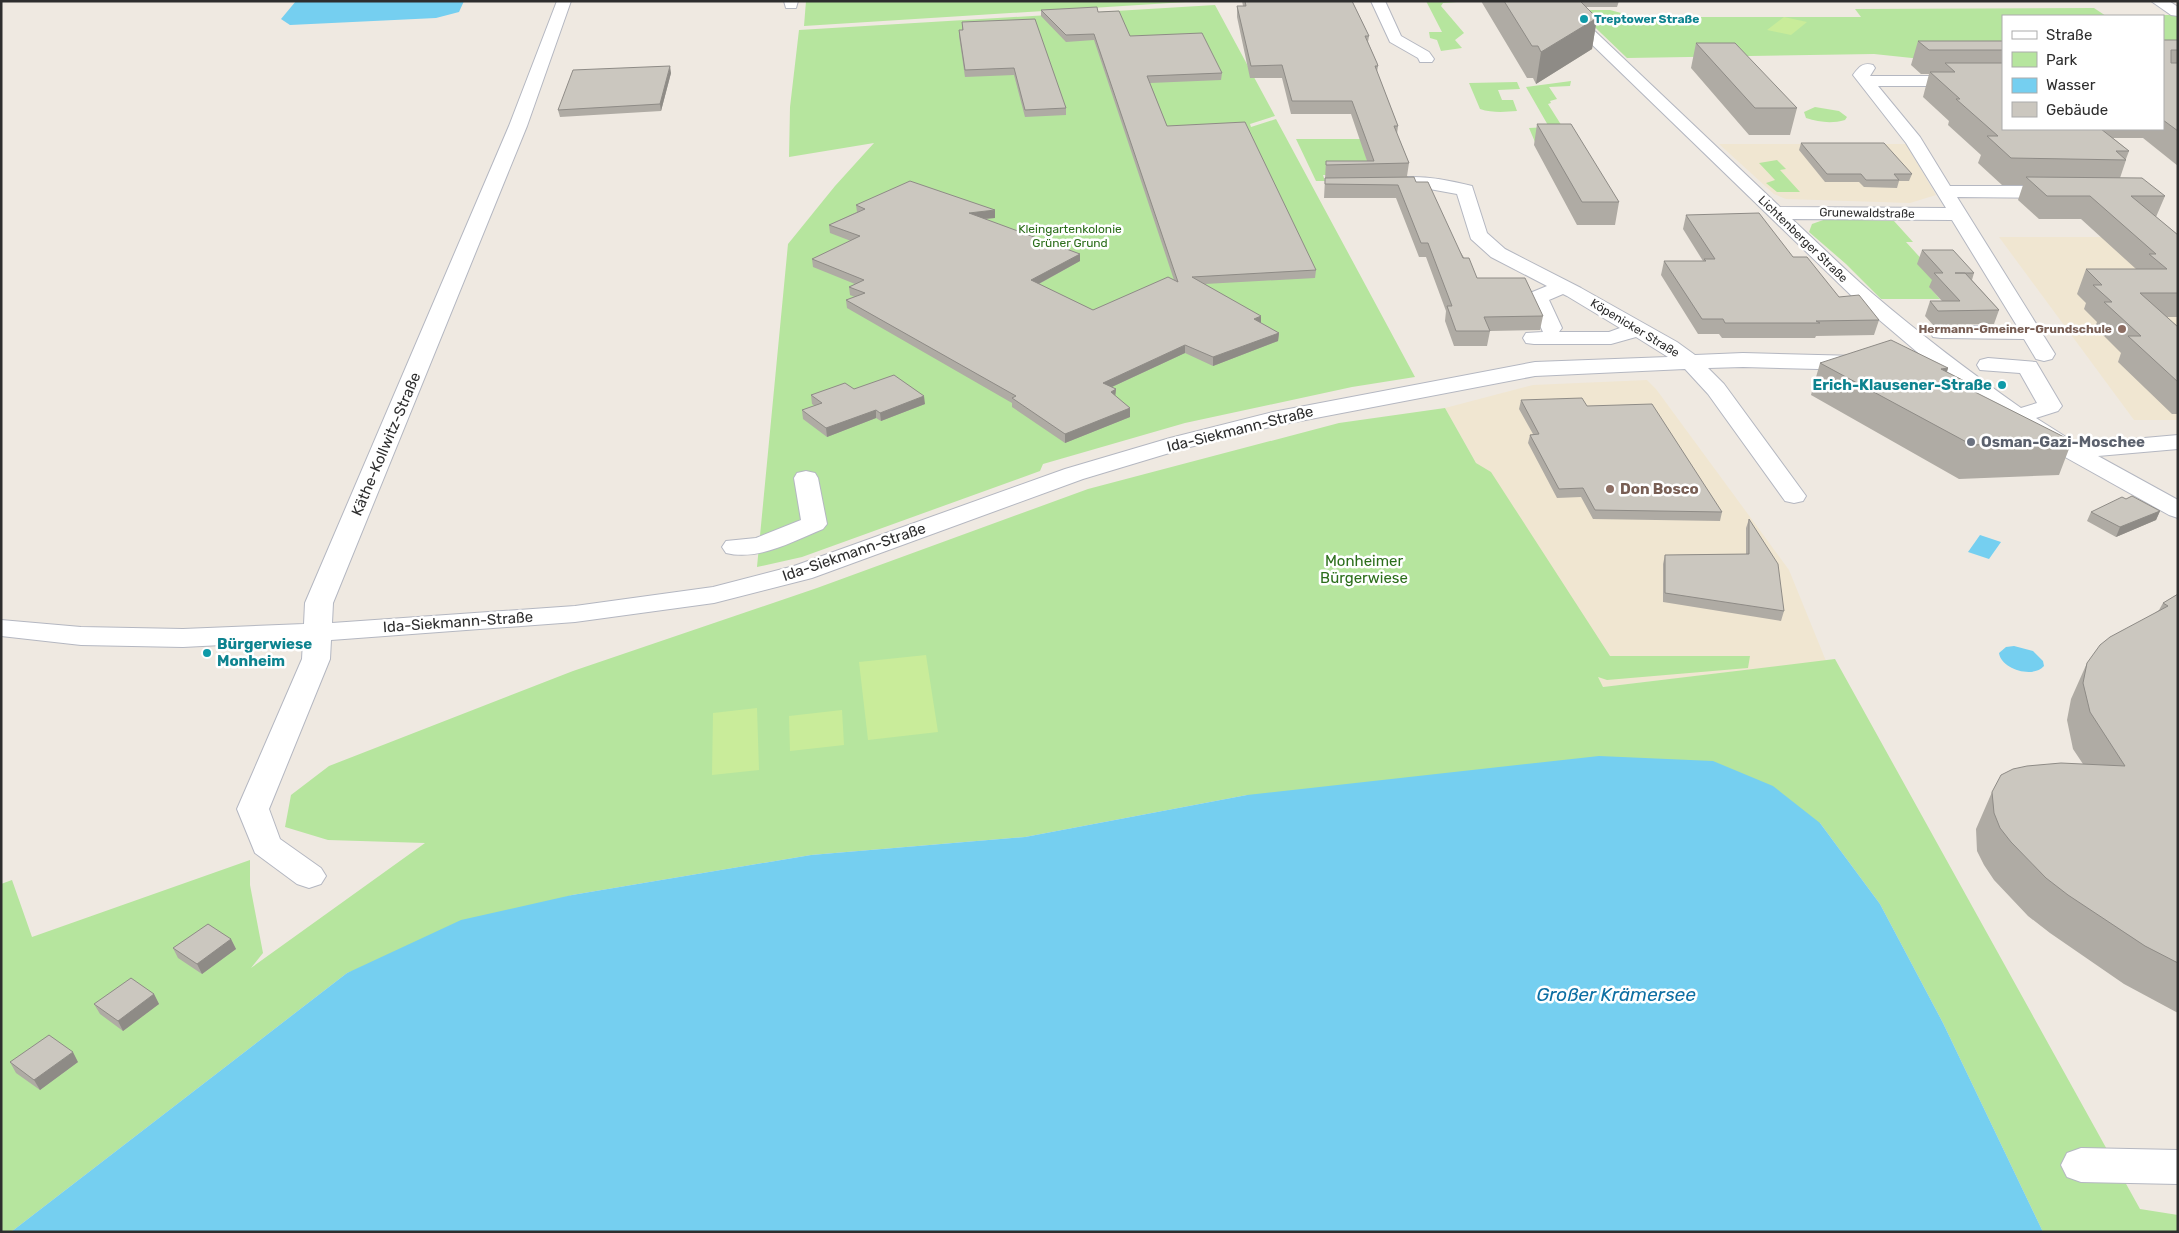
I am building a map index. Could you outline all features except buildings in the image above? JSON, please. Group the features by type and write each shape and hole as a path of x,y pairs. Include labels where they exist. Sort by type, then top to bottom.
{"street":[{"name":"Käthe-Kollwitz-Straße","path":"309,876 266,845 252,809 316,658 319,603 518,126 564,1"},
{"path":"1378,1 1395,39 1424,54 1426,59"},
{"name":"Lichtenberger Straße","path":"1554,1 1864,297 1945,364 2073,452 2178,510"},
{"path":"2158,1 2176,12"},
{"path":"2002,81 1866,74 1914,141 2044,354"},
{"name":"Köpenicker Straße","path":"1377,185 1424,183 1466,190 1478,234 1498,253 1564,287 1691,363 1743,360 1945,364"},
{"path":"1945,191 2069,192"},
{"name":"Grunewaldstraße","path":"1776,212 1958,214"},
{"path":"1564,287 1537,297 1542,333 1611,338 1637,329"},
{"path":"1941,332 2031,333"},
{"path":"1691,363 1716,389 1794,496"},
{"name":"Ida-Siekmann-Straße","path":"1,628 81,636 183,638 318,632 576,614 714,595 803,572 1074,474 1178,443 1273,419 1534,369 1691,363"},
{"path":"1988,364 2028,367 2050,406 2018,416"},
{"path":"2073,452 2130,445 2178,442"},
{"path":"735,547 760,545 814,524 806,478"},
{"path":"2081,1165 2178,1167"}],"shaded area":[{"path":"1719,144 1906,144 1936,195 1910,203 1786,199 1774,194"},
{"name":"Hermann-Gmeiner-Grundschule","path":"1999,237 2178,237 2178,420 2134,420"},
{"name":"Don Bosco","path":"1647,380 1656,389 1789,570 1826,661 1603,687 1445,408 1533,385"}],"green space":[{"path":"806,1 1202,1 804,26"},
{"path":"1426,1 1457,2 1443,3 1441,6 1464,33 1455,40 1462,48 1441,51 1437,40 1430,38 1429,32 1442,32"},
{"name":"Kleingartenkolonie Grüner Grund","path":"1215,5 1275,116 1250,124 1251,127 1276,119 1415,377 1352,387 1185,423 1043,464 1040,471 802,557 757,567 788,244 835,186 874,143 789,157 790,107 799,30"},
{"path":"2094,8 2104,15 2002,15 2002,58 1931,60 1874,54 1627,58 1577,10 1610,10 1636,17 1861,17 1855,9"},
{"path":"2164,15 2178,15 2178,60 2164,59"},
{"path":"1784,17 1807,22 1791,35 1767,30"},
{"path":"1571,81 1570,86 1549,87 1557,99 1550,101 1551,103 1548,104 1565,131 1535,142 1529,128 1549,127 1526,87"},
{"path":"1517,82 1520,89 1498,90 1502,100 1513,100 1517,111 1503,112 1480,109 1469,83"},
{"path":"1815,107 1839,111 1847,117 1845,120 1830,122 1806,118 1804,112"},
{"path":"1296,139 1363,139 1372,175 1323,175 1325,181 1316,181"},
{"path":"1777,160 1786,169 1780,170 1800,192 1777,192 1766,183 1775,180 1759,163"},
{"path":"1826,219 1894,221 1913,242 1906,242 1926,264 1939,287 1930,288 1940,299 1881,299 1846,264 1809,232 1812,224"},
{"name":"Monheimer Bürgerwiese","path":"1445,408 1476,463 1491,472 1610,656 1750,656 1748,668 1607,680 1598,677 1603,687 1835,659 2140,1209 2178,1215 2178,1232 2043,1232 1943,1023 1880,904 1820,823 1247,795 1025,837 811,855 572,895 347,973 11,1232 1,1232 1,884 12,880 32,937 250,860 250,885 263,953 251,968 425,843 328,840 285,827 291,795 329,766 573,671 817,588 1088,489 1339,423"},
{"path":"926,655 938,732 868,740 859,662"},
{"path":"757,708 759,770 712,775 713,713"},
{"path":"842,710 844,745 790,751 789,716"}],"water":[{"path":"296,1 464,1 459,12 436,18 290,25 281,19"},
{"path":"1980,535 2001,542 1989,559 1968,552"},
{"path":"2014,646 2033,651 2043,661 2044,666 2033,672 2025,672 2005,664 1999,653 2006,647"},
{"name":"Großer Krämersee","path":"1599,756 1713,761 1773,786 1820,823 1880,904 1943,1023 2043,1232 11,1232 347,973 461,920 572,895 811,855 1025,837 1247,795"}],"place":[{"name":"Treptower Straße","path":"1584,19"},
{"name":"Hermann-Gmeiner-Grundschule","path":"2122,329"},
{"name":"Erich-Klausener-Straße","path":"2002,385"},
{"name":"Osman-Gazi-Moschee","path":"1971,442"},
{"name":"Don Bosco","path":"1610,489"},
{"name":"Bürgerwiese Monheim","path":"207,653"}]}
